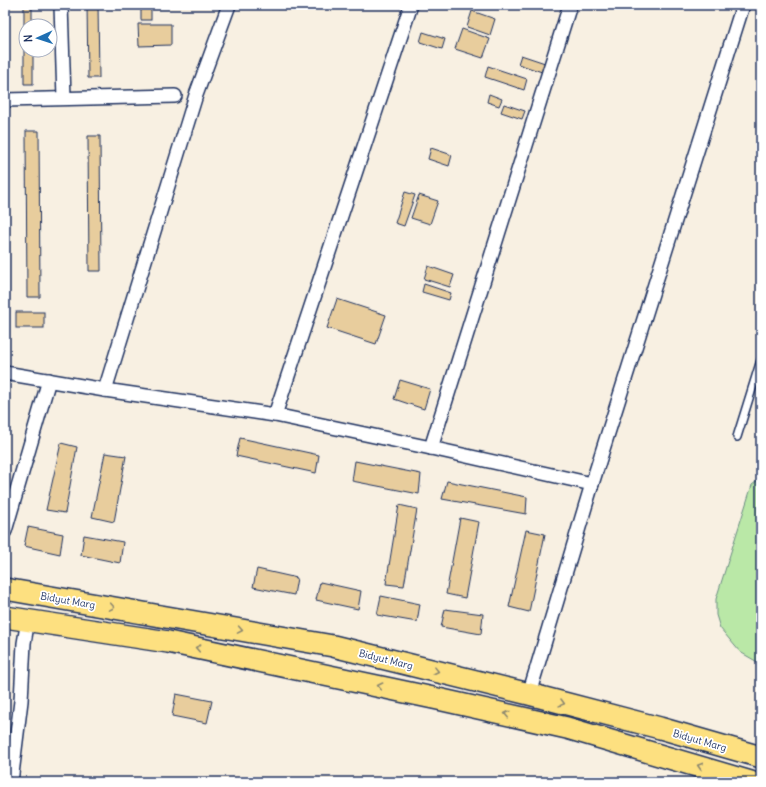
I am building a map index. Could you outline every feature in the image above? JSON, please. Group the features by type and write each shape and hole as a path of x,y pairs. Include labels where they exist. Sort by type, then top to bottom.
{"main road":[{"name":"Bidyut Marg","path":"5,589 333,646 529,694 660,728 761,757"},
{"path":"5,617 168,642 567,728 751,782"},
{"path":"326,675 333,646"}],"street":[{"path":"61,5 64,98"},
{"path":"105,390 196,95 229,5"},
{"path":"275,415 411,5"},
{"path":"432,448 570,5"},
{"path":"529,694 592,484 743,5"},
{"path":"5,100 175,96"},
{"path":"5,373 105,390 275,415 592,484"},
{"path":"5,531 48,380"},
{"path":"11,782 21,701 24,643 28,620"}],"lane":[{"path":"737,437 761,360"}],"green space":[{"path":"761,478 761,664 740,652 720,628 716,615 716,599 752,485"}],"building":[{"path":"24,5 32,5 32,18 24,18"},
{"path":"87,5 98,5 99,78 88,78"},
{"path":"141,5 151,5 151,20 141,20"},
{"path":"472,11 495,19 490,35 467,27"},
{"path":"138,24 171,24 171,45 139,46"},
{"path":"462,29 490,39 483,58 455,49"},
{"path":"423,32 445,39 442,49 420,42"},
{"path":"521,55 545,63 542,72 518,64"},
{"path":"24,58 33,58 33,84 24,84"},
{"path":"488,66 527,79 524,90 485,77"},
{"path":"489,94 502,99 499,106 487,102"},
{"path":"504,104 525,111 522,119 501,112"},
{"path":"26,131 39,131 40,297 27,297"},
{"path":"88,136 100,136 101,271 89,271"},
{"path":"431,148 452,155 449,166 428,159"},
{"path":"405,192 415,195 404,226 395,223"},
{"path":"419,195 438,201 430,224 411,218"},
{"path":"428,266 454,275 450,287 424,279"},
{"path":"424,284 451,293 449,300 422,292"},
{"path":"337,299 386,315 376,344 327,328"},
{"path":"16,312 44,312 44,328 16,328"},
{"path":"400,380 430,389 424,409 394,399"},
{"path":"240,438 319,455 316,473 236,456"},
{"path":"61,443 77,447 65,513 46,510"},
{"path":"105,453 126,456 114,522 92,517"},
{"path":"355,461 421,474 419,494 352,481"},
{"path":"447,481 527,497 526,514 442,499"},
{"path":"399,505 417,509 404,586 386,584"},
{"path":"460,518 479,522 465,598 446,594"},
{"path":"28,527 63,534 60,554 24,546"},
{"path":"526,530 545,534 529,612 509,607"},
{"path":"84,535 123,542 120,563 81,555"},
{"path":"257,569 297,578 294,595 253,587"},
{"path":"320,582 361,591 358,609 316,600"},
{"path":"381,596 420,604 417,622 377,615"},
{"path":"445,609 483,614 481,634 441,627"},
{"path":"176,694 212,701 207,723 172,716"}]}
